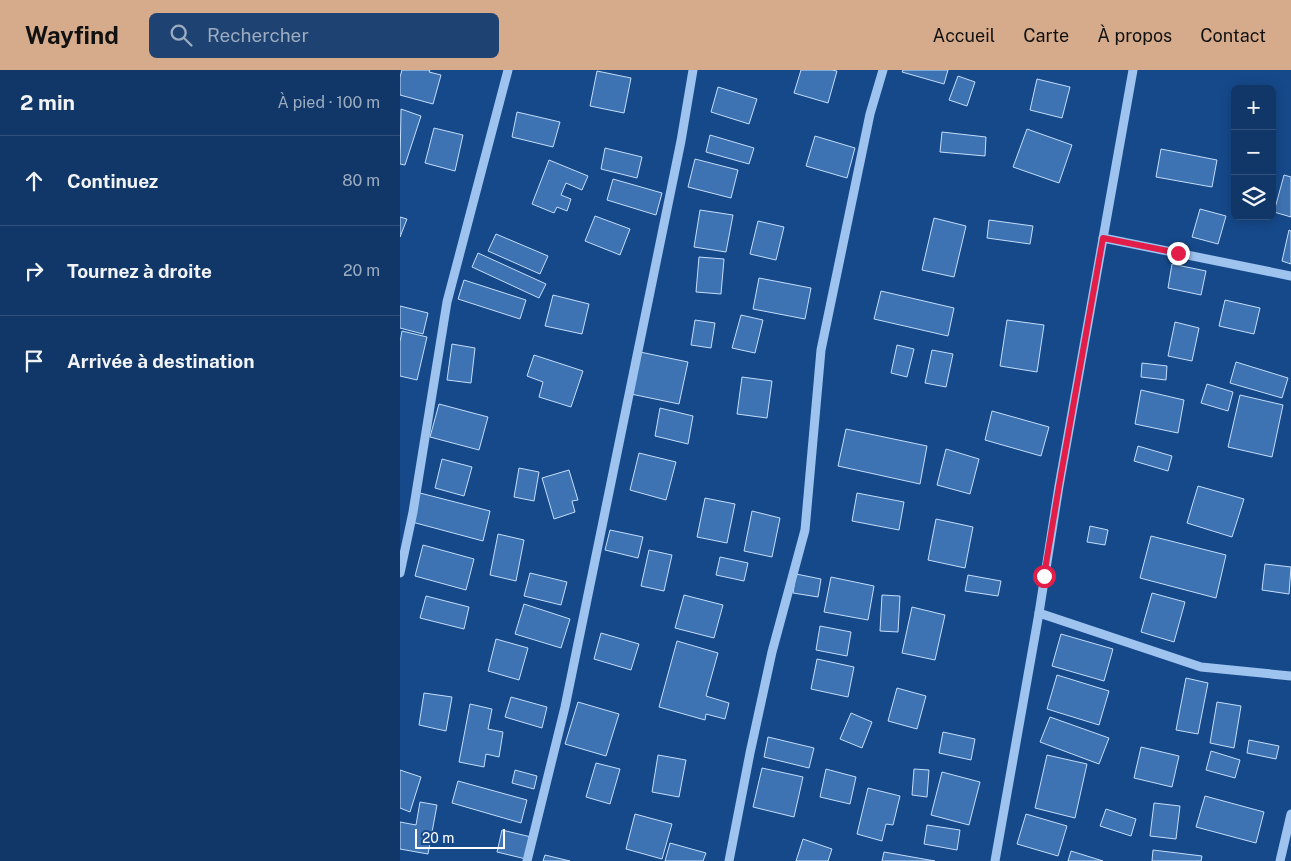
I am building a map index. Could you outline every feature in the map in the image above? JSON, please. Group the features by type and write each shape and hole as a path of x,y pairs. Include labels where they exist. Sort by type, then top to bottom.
{"street":[{"path":"400,574 413,512 447,302 508,70"},
{"path":"526,861 565,707 681,141 693,70"},
{"path":"729,861 770,661 806,530 821,350 870,114 883,70"},
{"path":"995,861 1133,70"},
{"path":"1103,238 1291,276"},
{"path":"1038,613 1201,667 1291,676"},
{"path":"1280,861 1291,814"}],"building":[{"path":"402,70 430,70 429,72 441,75 433,104 400,95"},
{"path":"801,70 837,71 828,103 794,93"},
{"path":"903,70 948,70 944,84 902,72"},
{"path":"597,71 631,78 624,113 590,106"},
{"path":"958,76 975,82 967,106 949,100"},
{"path":"1037,79 1070,87 1062,118 1030,110"},
{"path":"718,87 757,99 749,124 711,112"},
{"path":"401,109 421,116 405,165 400,164"},
{"path":"517,112 560,122 553,147 512,137"},
{"path":"434,128 463,135 455,171 425,163"},
{"path":"1027,129 1072,145 1059,183 1013,167"},
{"path":"942,132 986,137 985,156 940,152"},
{"path":"710,135 754,148 749,164 706,152"},
{"path":"815,136 855,148 847,178 806,166"},
{"path":"605,148 642,157 637,178 601,169"},
{"path":"1161,149 1217,160 1212,187 1156,177"},
{"path":"695,159 738,170 731,198 688,187"},
{"path":"549,160 588,176 582,190 566,183 561,195 571,199 567,211 557,207 554,213 532,204"},
{"path":"1284,175 1291,177 1291,217 1276,213 1276,205"},
{"path":"613,179 662,193 656,215 607,200"},
{"path":"1200,209 1226,216 1218,244 1192,237"},
{"path":"700,210 733,215 726,252 694,247"},
{"path":"595,216 630,229 620,255 585,241"},
{"path":"400,217 407,219 400,237"},
{"path":"934,218 966,226 954,277 922,270"},
{"path":"989,220 1033,226 1030,244 987,238"},
{"path":"758,221 784,227 776,260 750,254"},
{"path":"1289,230 1291,231 1291,264 1282,261"},
{"path":"496,234 548,256 540,274 488,251"},
{"path":"478,253 546,284 539,298 472,267"},
{"path":"699,257 724,259 721,294 696,292"},
{"path":"1172,264 1206,271 1201,295 1168,288"},
{"path":"759,278 811,288 805,319 753,309"},
{"path":"464,280 526,300 520,319 458,299"},
{"path":"881,291 954,308 948,336 874,319"},
{"path":"553,295 589,304 582,334 545,326"},
{"path":"1225,300 1260,308 1254,334 1219,326"},
{"path":"400,306 428,313 423,334 400,328"},
{"path":"741,315 763,320 755,353 732,348"},
{"path":"695,320 715,323 711,348 691,345"},
{"path":"1007,320 1044,325 1037,372 1000,366"},
{"path":"1175,322 1199,328 1192,361 1168,356"},
{"path":"402,331 427,337 417,380 400,376 400,342"},
{"path":"452,344 475,348 471,383 447,380"},
{"path":"897,345 914,349 907,377 891,373"},
{"path":"932,350 953,354 946,387 925,383"},
{"path":"640,352 688,362 679,404 631,394"},
{"path":"534,355 583,371 571,407 539,397 543,382 527,376"},
{"path":"1236,362 1288,378 1282,398 1230,383"},
{"path":"1142,363 1167,366 1166,380 1141,377"},
{"path":"742,377 772,381 767,418 737,414"},
{"path":"1207,384 1233,392 1228,411 1201,403"},
{"path":"1141,390 1184,400 1178,433 1135,424"},
{"path":"1240,395 1283,405 1272,457 1228,447"},
{"path":"439,404 488,417 479,450 430,437"},
{"path":"660,408 693,416 688,444 655,436"},
{"path":"992,411 1049,427 1041,456 985,440"},
{"path":"846,429 927,446 920,484 838,466"},
{"path":"1138,446 1172,456 1168,471 1134,461"},
{"path":"946,449 979,459 970,494 937,485"},
{"path":"639,453 676,462 666,500 630,490"},
{"path":"442,459 472,467 464,496 435,488"},
{"path":"519,468 539,472 534,501 514,497"},
{"path":"569,470 578,500 572,501 575,512 554,519 542,478"},
{"path":"1198,486 1244,499 1232,537 1187,523"},
{"path":"420,493 490,511 483,541 412,522"},
{"path":"857,493 904,502 899,530 852,521"},
{"path":"705,498 735,504 727,543 697,537"},
{"path":"752,511 780,518 772,557 744,551"},
{"path":"936,519 973,527 965,568 928,560"},
{"path":"1090,526 1108,530 1105,545 1087,542"},
{"path":"610,530 643,537 638,558 605,550"},
{"path":"498,534 524,540 516,581 490,575"},
{"path":"1151,536 1226,555 1216,598 1140,578"},
{"path":"423,545 474,559 466,590 415,576"},
{"path":"649,550 672,555 664,591 641,586"},
{"path":"720,557 748,563 744,581 716,575"},
{"path":"1265,564 1291,567 1289,594 1262,590"},
{"path":"530,573 567,582 561,605 524,596"},
{"path":"796,574 821,579 818,597 793,593"},
{"path":"968,575 1001,581 998,596 965,591"},
{"path":"831,577 874,586 868,620 824,612"},
{"path":"1152,593 1185,602 1174,642 1141,632"},
{"path":"684,595 723,605 714,638 675,628"},
{"path":"882,595 900,596 898,632 880,631"},
{"path":"426,596 469,607 464,629 420,618"},
{"path":"524,604 570,619 561,648 515,634"},
{"path":"912,607 945,615 935,660 902,653"},
{"path":"820,626 851,632 847,656 816,650"},
{"path":"601,633 639,644 631,670 594,659"},
{"path":"1061,634 1113,649 1104,681 1052,666"},
{"path":"496,639 528,648 519,680 488,671"},
{"path":"677,641 718,653 706,696 729,703 725,719 706,714 705,720 659,707"},
{"path":"817,659 854,667 848,697 811,689"},
{"path":"1057,675 1109,691 1099,725 1047,709"},
{"path":"1186,678 1208,683 1198,734 1176,730"},
{"path":"897,688 926,696 917,729 888,721"},
{"path":"424,693 452,697 446,731 419,725"},
{"path":"511,697 547,707 542,728 505,717"},
{"path":"578,702 619,714 606,756 565,744"},
{"path":"1217,702 1241,706 1234,748 1210,743"},
{"path":"470,704 492,709 488,729 503,732 499,757 486,754 484,767 459,762"},
{"path":"851,713 872,722 862,748 840,739"},
{"path":"1050,717 1109,738 1099,764 1040,742"},
{"path":"943,732 975,739 971,760 939,753"},
{"path":"768,737 814,748 809,768 764,757"},
{"path":"1249,740 1279,746 1276,759 1247,753"},
{"path":"1141,747 1179,756 1172,787 1134,778"},
{"path":"1211,751 1240,760 1235,778 1206,770"},
{"path":"658,755 686,760 679,797 652,792"},
{"path":"1047,755 1087,764 1075,818 1035,808"},
{"path":"596,763 620,769 610,804 586,797"},
{"path":"762,768 803,777 794,817 753,807"},
{"path":"826,769 856,777 850,804 820,797"},
{"path":"914,769 929,770 927,797 912,795"},
{"path":"400,770 421,777 410,812 400,808"},
{"path":"515,770 537,776 534,789 512,783"},
{"path":"942,772 980,782 969,825 931,815"},
{"path":"458,781 527,800 521,823 452,803"},
{"path":"868,788 900,796 893,825 886,824 882,841 857,834"},
{"path":"1205,796 1264,812 1256,843 1196,827"},
{"path":"420,802 437,805 428,854 400,849 400,822 416,825"},
{"path":"1154,803 1180,806 1176,839 1150,836"},
{"path":"1106,809 1136,819 1131,836 1100,826"},
{"path":"635,814 672,824 662,859 626,849"},
{"path":"1026,814 1067,826 1058,856 1017,844"},
{"path":"927,825 960,830 957,850 924,844"},
{"path":"502,830 531,837 526,859 497,852"},
{"path":"803,839 832,849 828,861 796,861"},
{"path":"670,843 706,853 703,861 665,861"},
{"path":"1153,850 1202,856 1201,861 1152,861"},
{"path":"1071,851 1103,861 1068,861"},
{"path":"884,852 935,861 882,861"},
{"path":"545,855 570,861 543,861"}],"route":[{"path":"1044,576 1103,238 1178,253"}]}
